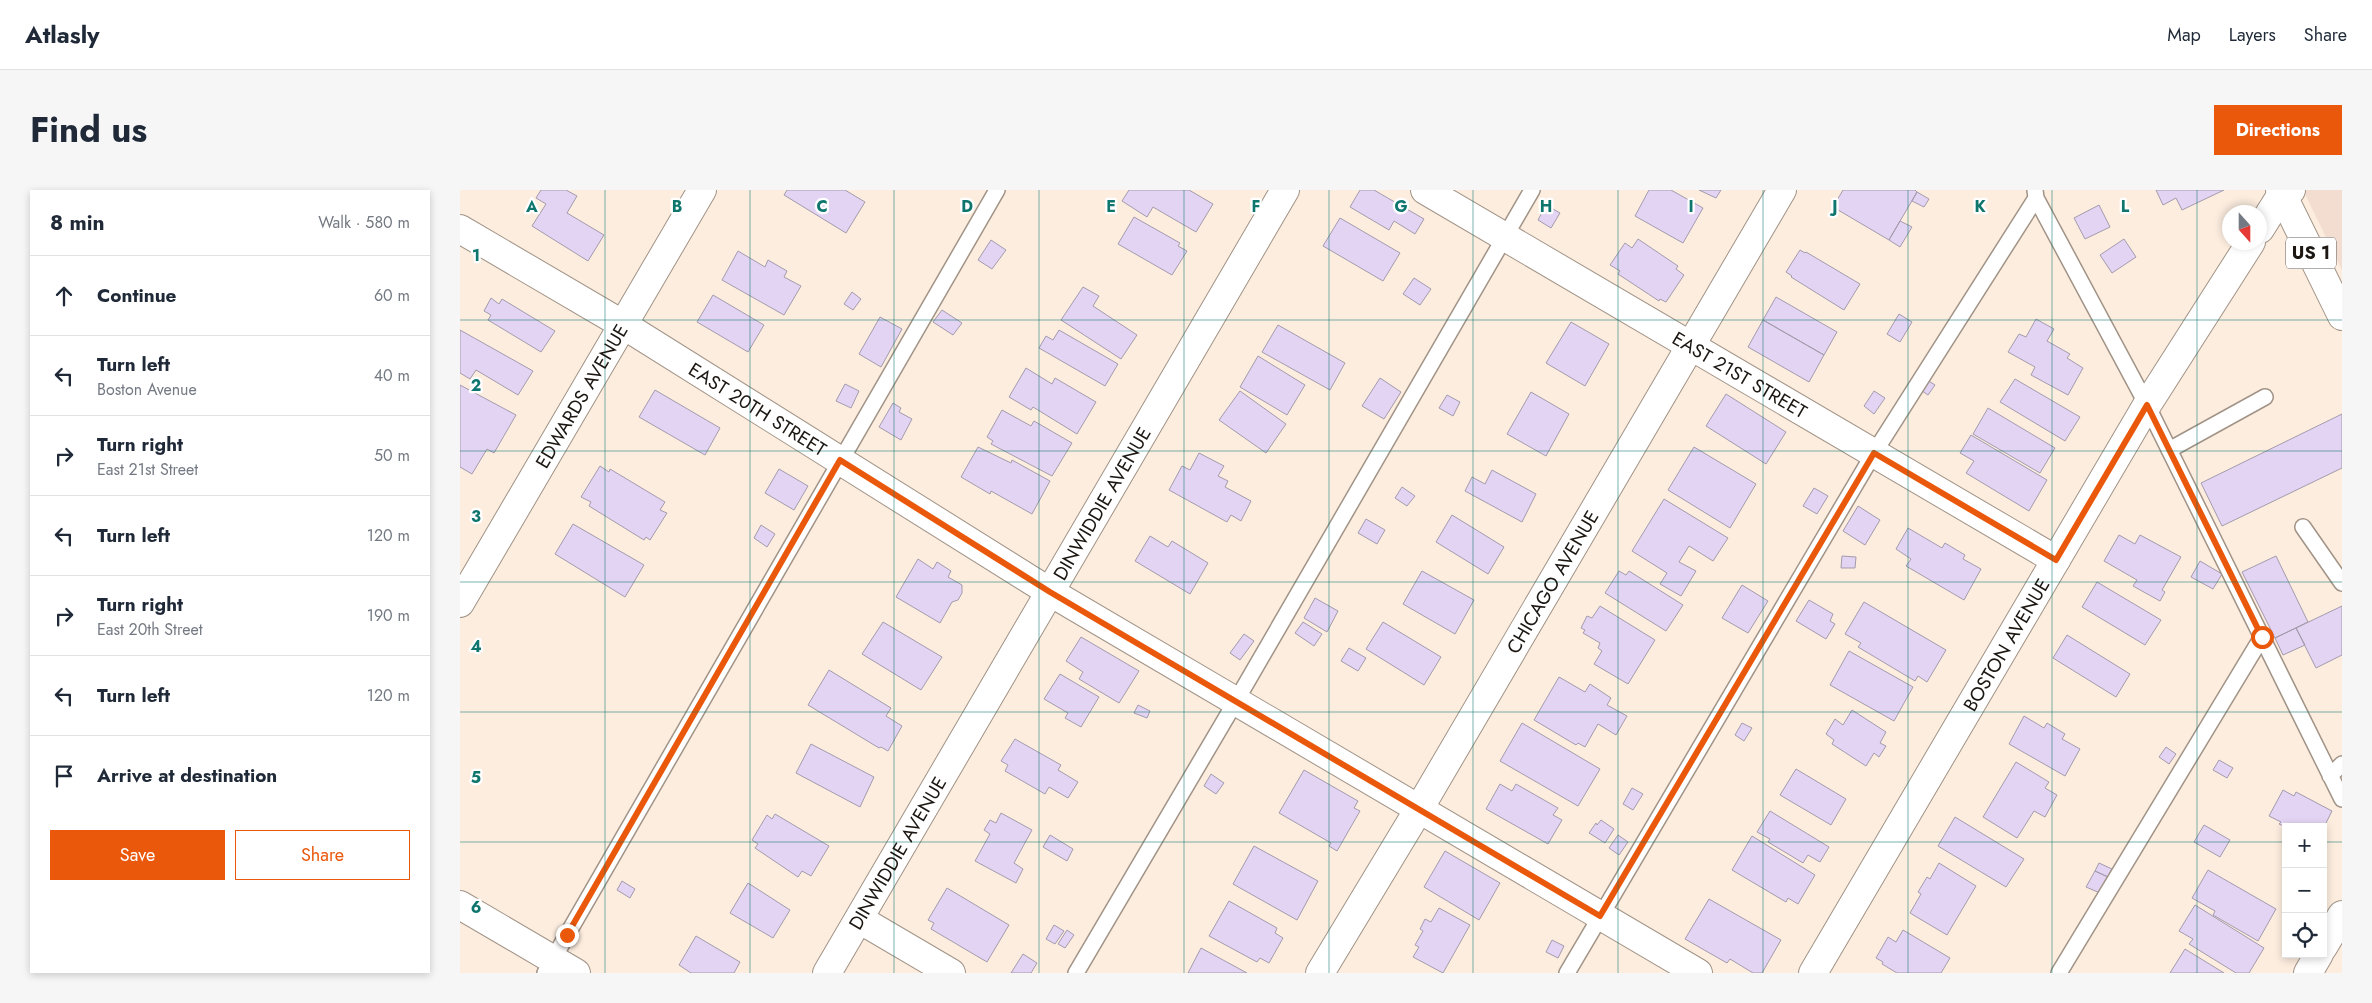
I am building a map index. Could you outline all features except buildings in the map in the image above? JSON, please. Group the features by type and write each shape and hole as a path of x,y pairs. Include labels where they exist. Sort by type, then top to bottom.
{"street":[{"name":"EDWARDS AVENUE","path":"460,603 702,190"},
{"name":"DINWIDDIE AVENUE","path":"827,973 1285,190"},
{"name":"EAST 21ST STREET","path":"1425,190 2056,560"},
{"name":"CHICAGO AVENUE","path":"1320,973 1419,809 1782,190"},
{"path":"2267,218 2284,192"},
{"name":"US 1","path":"2284,192 2342,316"},
{"name":"EAST 20TH STREET","path":"460,228 622,324 1050,592 1698,973"},
{"name":"BOSTON AVENUE","path":"1812,973 2147,405 2246,250"},
{"path":"460,905 549,966 576,973"},
{"path":"2327,939 2342,915"},
{"path":"859,919 950,973"},
{"path":"2308,973 2317,958"}],"lane":[{"path":"549,966 997,190"},
{"path":"1076,973 1236,702 1532,190"},
{"path":"2035,194 2147,405 2342,799"},
{"path":"1567,973 1874,453 2035,194"},
{"path":"2169,450 2266,397"},
{"path":"2303,527 2342,583"},
{"path":"2058,973 2262,637"},
{"path":"2330,776 2342,764"}],"shaded area":[{"path":"2303,190 2342,190 2342,270"}],"route":[{"path":"567,935 840,460 1050,592 1600,916 1874,453 2056,560 2147,405 2262,637"}]}
